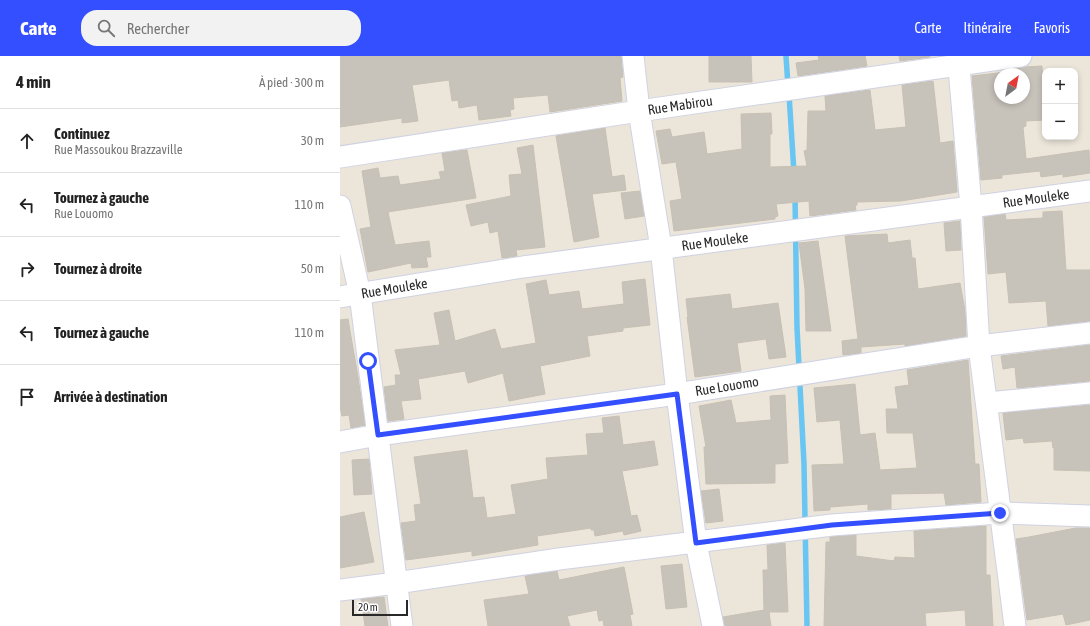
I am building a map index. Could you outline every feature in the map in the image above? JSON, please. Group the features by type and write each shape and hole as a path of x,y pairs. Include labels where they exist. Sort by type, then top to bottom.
{"street":[{"path":"633,56 639,111 661,248 677,394 696,543 713,626"},
{"name":"Rue Mabirou","path":"340,157 959,61 1021,56"},
{"path":"959,61 971,206 979,346 1015,626"},
{"name":"Rue Mouleke","path":"350,295 522,267 1090,191"},
{"path":"340,206 350,295 378,435 402,626"},
{"name":"Rue Louomo","path":"340,442 378,435 677,394 979,346 1090,333"},
{"path":"987,403 1090,393"},
{"path":"340,590 558,559 832,525 1000,513 1090,516"}],"building":[{"path":"340,56 621,56 623,77 620,78 622,101 550,112 548,95 513,98 514,109 510,110 511,116 479,120 477,105 459,108 458,100 452,101 449,80 412,85 418,121 402,123 402,118 340,127"},
{"path":"709,56 751,56 752,82 709,82"},
{"path":"818,56 865,56 867,66 798,76 796,63 819,60"},
{"path":"899,56 930,56 930,57 900,61"},
{"path":"1042,66 1042,120 1026,121 1026,126 1023,127 1026,159 1089,150 1090,173 1063,177 1063,174 1041,177 1040,171 1002,175 1002,178 981,180 972,76 994,73 994,104 1030,104 1030,68 1019,68"},
{"path":"933,81 940,143 953,141 957,192 901,201 857,202 857,205 855,206 856,210 810,216 809,201 776,204 778,216 775,217 775,219 674,231 670,201 682,199 676,162 662,164 656,131 670,129 672,137 704,132 707,154 742,149 741,114 771,113 772,134 770,134 770,167 807,166 804,151 807,150 808,111 826,111 825,96 870,90 875,130 906,127 902,85"},
{"path":"605,128 612,177 624,175 626,190 592,194 599,237 574,242 556,136"},
{"path":"533,145 545,247 516,250 517,256 502,258 498,231 490,233 488,222 471,226 466,205 511,196 509,175 522,174 517,148"},
{"path":"467,150 476,198 388,212 395,245 429,241 431,257 426,257 428,267 412,268 411,263 368,272 360,229 371,227 362,171 378,168 380,178 398,176 400,185 441,179 439,172 445,171 442,153"},
{"path":"640,191 644,216 625,219 621,193"},
{"path":"1062,211 1066,270 1090,270 1090,321 1048,326 1046,301 1009,303 1006,272 988,274 984,217 1005,214 1006,220 1043,218 1043,212"},
{"path":"960,221 961,250 946,251 944,223"},
{"path":"887,234 888,243 910,240 912,258 915,258 918,289 960,283 965,310 966,336 905,346 905,344 861,347 861,353 843,355 842,341 858,339 845,236"},
{"path":"818,241 831,331 806,331 805,289 799,243"},
{"path":"645,279 650,325 623,328 623,331 587,336 590,356 540,366 545,394 509,401 503,373 468,383 465,371 418,379 421,399 401,401 404,419 388,421 384,387 396,385 395,375 401,375 395,350 440,345 434,313 449,310 455,341 495,329 501,349 536,343 526,284 546,280 549,295 579,291 582,309 624,304 622,282"},
{"path":"730,294 732,309 778,303 786,357 769,359 766,339 737,343 741,371 695,377 686,299"},
{"path":"348,319 365,425 351,428 349,415 342,416 340,407 340,320"},
{"path":"1090,345 1090,381 1017,388 1015,367 1003,369 1001,356"},
{"path":"968,360 975,464 979,464 981,502 946,505 944,493 891,494 891,509 868,510 868,504 830,507 830,510 814,511 812,465 844,464 840,420 817,422 814,388 855,384 860,435 875,433 880,470 917,468 913,433 887,433 886,409 898,409 895,387 909,385 907,370"},
{"path":"785,395 788,463 775,464 775,483 706,484 704,447 706,447 699,406 731,400 736,423 771,420 770,396"},
{"path":"1090,405 1090,471 1054,470 1054,448 1052,441 1024,443 1023,438 1006,440 1003,413"},
{"path":"619,416 623,445 654,441 658,465 622,471 631,516 637,515 641,531 624,535 623,531 595,536 594,530 591,530 591,528 537,536 538,545 472,556 472,551 406,560 401,523 416,521 414,505 421,504 414,457 467,450 473,498 484,497 487,518 516,514 511,485 548,479 546,458 588,455 586,434 604,433 602,418"},
{"path":"369,459 372,494 354,495 352,460"},
{"path":"719,489 723,521 706,523 701,491"},
{"path":"364,512 374,562 340,568 340,517"},
{"path":"986,526 986,575 990,575 993,626 966,626 965,610 925,613 926,626 824,626 826,542 830,542 830,537 856,535 856,556 894,561 895,557 915,558 914,531"},
{"path":"1076,528 1090,528 1090,620 1066,625 1063,614 1027,620 1016,539"},
{"path":"785,543 788,612 769,612 771,626 725,626 723,617 764,610 763,570 768,570 767,545"},
{"path":"682,564 687,607 666,609 661,566"},
{"path":"624,567 633,614 630,615 632,626 604,626 603,620 599,621 597,610 567,616 570,626 488,626 484,600 529,594 525,576 557,571 559,580"},
{"path":"384,597 388,626 365,626 361,599"}],"waterway":[{"path":"786,56 788,86"},
{"path":"789,94 794,173"},
{"path":"795,196 797,328 804,464 807,626"}],"route":[{"path":"368,361 378,435 677,394 696,543 832,525 1000,513"}]}
